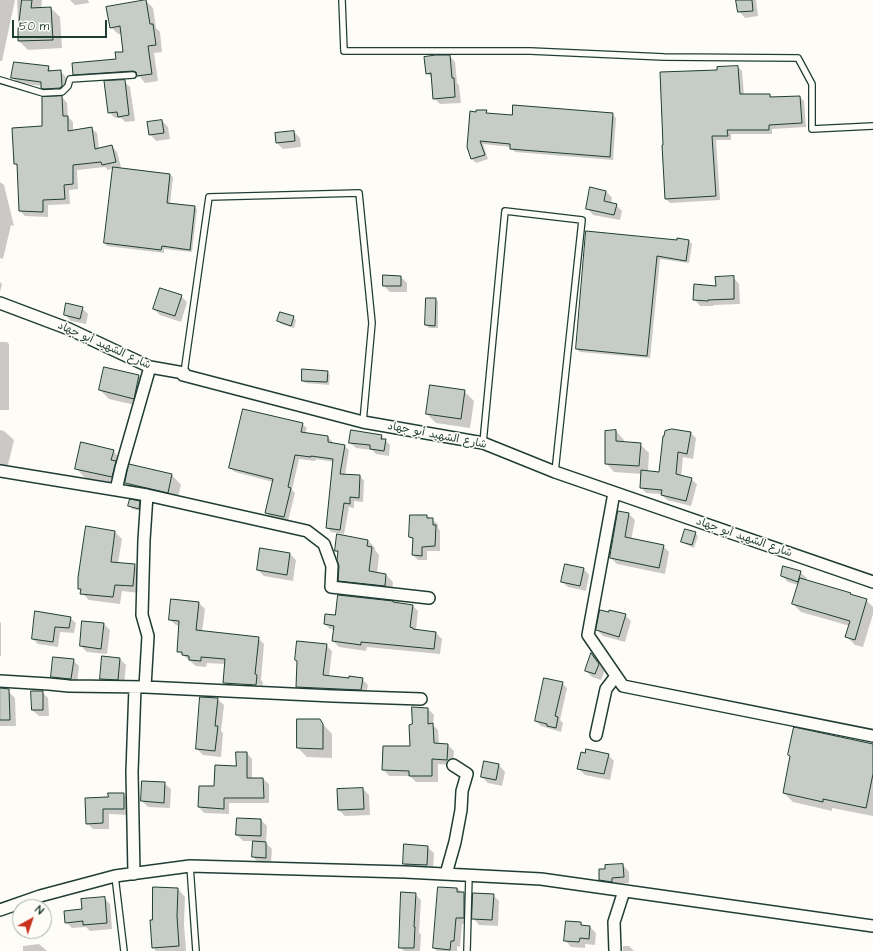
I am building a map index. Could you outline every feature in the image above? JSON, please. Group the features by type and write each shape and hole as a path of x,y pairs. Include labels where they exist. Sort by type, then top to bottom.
{"street":[{"name":"شارع الشهيد أبو جهاد","path":"0,303 69,329 150,367 184,373 183,375 363,422 483,443 554,472 873,582"},
{"path":"116,490 150,367"},
{"path":"0,471 147,496 307,531 324,544 332,566 332,587 429,598"},
{"path":"614,493 588,635 623,686 873,736"},
{"path":"134,874 132,772 140,687 148,636 142,616 147,496"},
{"path":"596,735 606,689 616,676"},
{"path":"0,681 69,686 140,687 420,699"},
{"path":"446,874 455,842 461,810 462,791 467,774 453,765"},
{"path":"0,910 40,896 115,876 190,866 469,874 540,879 873,926"},
{"path":"615,951 614,922 624,891"}],"lane":[{"path":"342,0 344,51 530,51 664,57 798,58 812,84 812,129 873,126"},
{"path":"0,80 42,94 62,92 68,86 70,79 133,75"},
{"path":"184,373 209,197 359,193 372,323 363,422"},
{"path":"483,443 505,210 582,220 554,472"},
{"path":"190,866 196,951"},
{"path":"467,951 469,874"},
{"path":"115,876 124,951"}],"building":[{"path":"22,0 32,0 31,8 51,7 53,40 18,41"},
{"path":"146,0 150,24 153,24 156,45 148,46 152,74 137,76 136,72 133,71 73,75 72,63 116,59 115,52 123,52 120,26 110,28 106,7"},
{"path":"736,0 752,0 753,11 738,12"},
{"path":"450,55 452,78 454,78 455,97 433,99 431,73 426,74 424,57"},
{"path":"14,62 49,66 48,71 61,70 62,86 60,88 44,89 41,88 41,82 11,78"},
{"path":"738,66 740,94 770,94 770,97 800,96 802,123 769,125 769,130 727,130 728,136 712,136 716,196 665,199 660,72 717,70 717,67"},
{"path":"125,80 129,115 118,117 117,112 108,113 104,81"},
{"path":"62,96 63,116 68,116 68,131 92,127 95,149 112,145 116,162 102,165 101,162 73,165 73,184 64,185 65,199 43,200 43,212 19,211 17,164 14,164 12,128 42,126 42,97"},
{"path":"513,105 613,113 610,157 510,149 510,144 480,141 485,155 471,159 467,147 470,111 476,112 476,110 487,110 486,113 512,115"},
{"path":"162,120 164,133 149,135 147,122"},
{"path":"294,131 295,141 276,143 275,133"},
{"path":"113,167 170,174 167,203 195,206 190,250 162,246 161,250 104,243"},
{"path":"590,187 606,191 604,201 617,204 614,215 586,209"},
{"path":"586,231 689,240 686,261 657,256 647,356 576,349"},
{"path":"383,275 401,276 401,286 383,286"},
{"path":"734,276 734,299 708,301 693,300 694,284 716,286 715,277"},
{"path":"160,288 182,295 175,316 153,309"},
{"path":"426,298 436,298 435,326 425,325"},
{"path":"66,303 83,307 80,319 64,315"},
{"path":"280,312 294,316 291,326 277,321"},
{"path":"104,367 139,375 134,399 99,390"},
{"path":"302,369 328,371 327,382 302,381"},
{"path":"430,385 465,390 461,419 426,414"},
{"path":"243,409 303,423 301,432 328,436 328,442 345,445 340,474 360,475 359,498 350,497 350,504 344,503 340,530 326,528 333,459 295,455 288,487 291,488 284,517 265,513 273,479 229,468"},
{"path":"672,429 691,432 687,454 678,452 676,474 692,478 686,501 661,495 662,490 640,488 641,470 659,472 663,436 665,431"},
{"path":"351,430 382,435 381,439 386,439 384,451 370,449 370,445 349,443"},
{"path":"616,430 616,441 641,443 639,466 605,464 605,431"},
{"path":"81,442 114,450 111,460 116,461 112,477 75,469"},
{"path":"129,464 172,474 168,493 125,483"},
{"path":"130,499 140,501 139,509 128,506"},
{"path":"618,511 629,513 625,537 664,545 659,568 610,558"},
{"path":"410,515 427,515 427,518 433,518 433,525 436,525 435,546 422,547 422,556 412,555 413,538 409,537"},
{"path":"86,526 115,531 111,562 135,564 133,586 115,585 113,597 80,594 81,589 78,589 78,578"},
{"path":"685,529 696,532 692,545 681,542"},
{"path":"337,534 368,540 367,546 372,547 369,571 386,574 385,586 338,581 338,551 335,551"},
{"path":"260,548 290,553 287,575 257,570"},
{"path":"565,564 584,568 580,586 561,582"},
{"path":"783,566 801,571 798,582 781,576"},
{"path":"800,578 867,599 855,640 845,637 850,621 792,604"},
{"path":"338,595 393,601 413,605 410,627 413,629 436,632 434,649 361,642 361,645 332,641 334,626 324,624 325,614 335,615"},
{"path":"171,599 199,602 196,630 259,637 255,674 257,675 256,685 223,683 225,659 201,657 201,661 189,660 189,656 182,655 182,652 177,652 179,621 169,620"},
{"path":"600,610 609,612 609,610 626,614 619,637 596,630"},
{"path":"35,611 71,617 69,628 55,627 53,642 32,639"},
{"path":"82,621 104,623 101,649 80,646"},
{"path":"297,641 327,644 323,675 363,678 361,690 296,687 297,661 295,660"},
{"path":"591,653 599,664 595,674 585,671"},
{"path":"102,656 120,658 118,680 100,679"},
{"path":"53,657 74,659 71,679 51,677"},
{"path":"544,678 563,682 555,716 558,717 556,728 535,721"},
{"path":"0,688 9,689 10,720 0,720"},
{"path":"31,691 43,691 43,710 32,710"},
{"path":"200,697 218,698 215,726 218,726 215,751 196,749"},
{"path":"412,707 428,708 428,724 433,723 434,743 448,744 447,760 432,759 432,776 409,776 409,771 382,770 383,746 410,746 409,725 412,724"},
{"path":"297,719 320,719 323,724 323,749 297,748"},
{"path":"794,727 873,744 873,774 866,808 823,799 823,802 783,793 790,756 788,755"},
{"path":"586,749 609,754 604,774 577,769 581,752 585,753"},
{"path":"236,752 247,752 247,778 263,778 264,798 224,798 224,809 198,807 199,786 214,786 215,765 236,766"},
{"path":"484,761 499,764 496,780 481,777"},
{"path":"142,781 165,782 164,803 141,801"},
{"path":"363,788 364,809 338,810 337,789"},
{"path":"108,793 124,793 124,809 103,809 103,823 86,824 85,798 108,797"},
{"path":"237,818 261,819 261,836 236,835"},
{"path":"253,841 266,842 266,858 252,857"},
{"path":"404,844 428,846 427,865 403,864"},
{"path":"623,864 624,877 612,878 612,882 599,880 599,869 605,869 605,865"},
{"path":"153,887 178,888 177,916 179,946 152,948 150,920 152,920"},
{"path":"438,887 457,888 457,892 464,892 464,918 456,918 454,941 451,941 450,950 433,948"},
{"path":"401,892 416,893 414,948 399,948"},
{"path":"473,893 494,894 492,920 472,919"},
{"path":"105,897 107,923 83,925 83,921 65,923 64,911 82,909 81,899"},
{"path":"566,921 581,922 581,925 590,926 589,939 580,938 579,942 564,941"}]}
